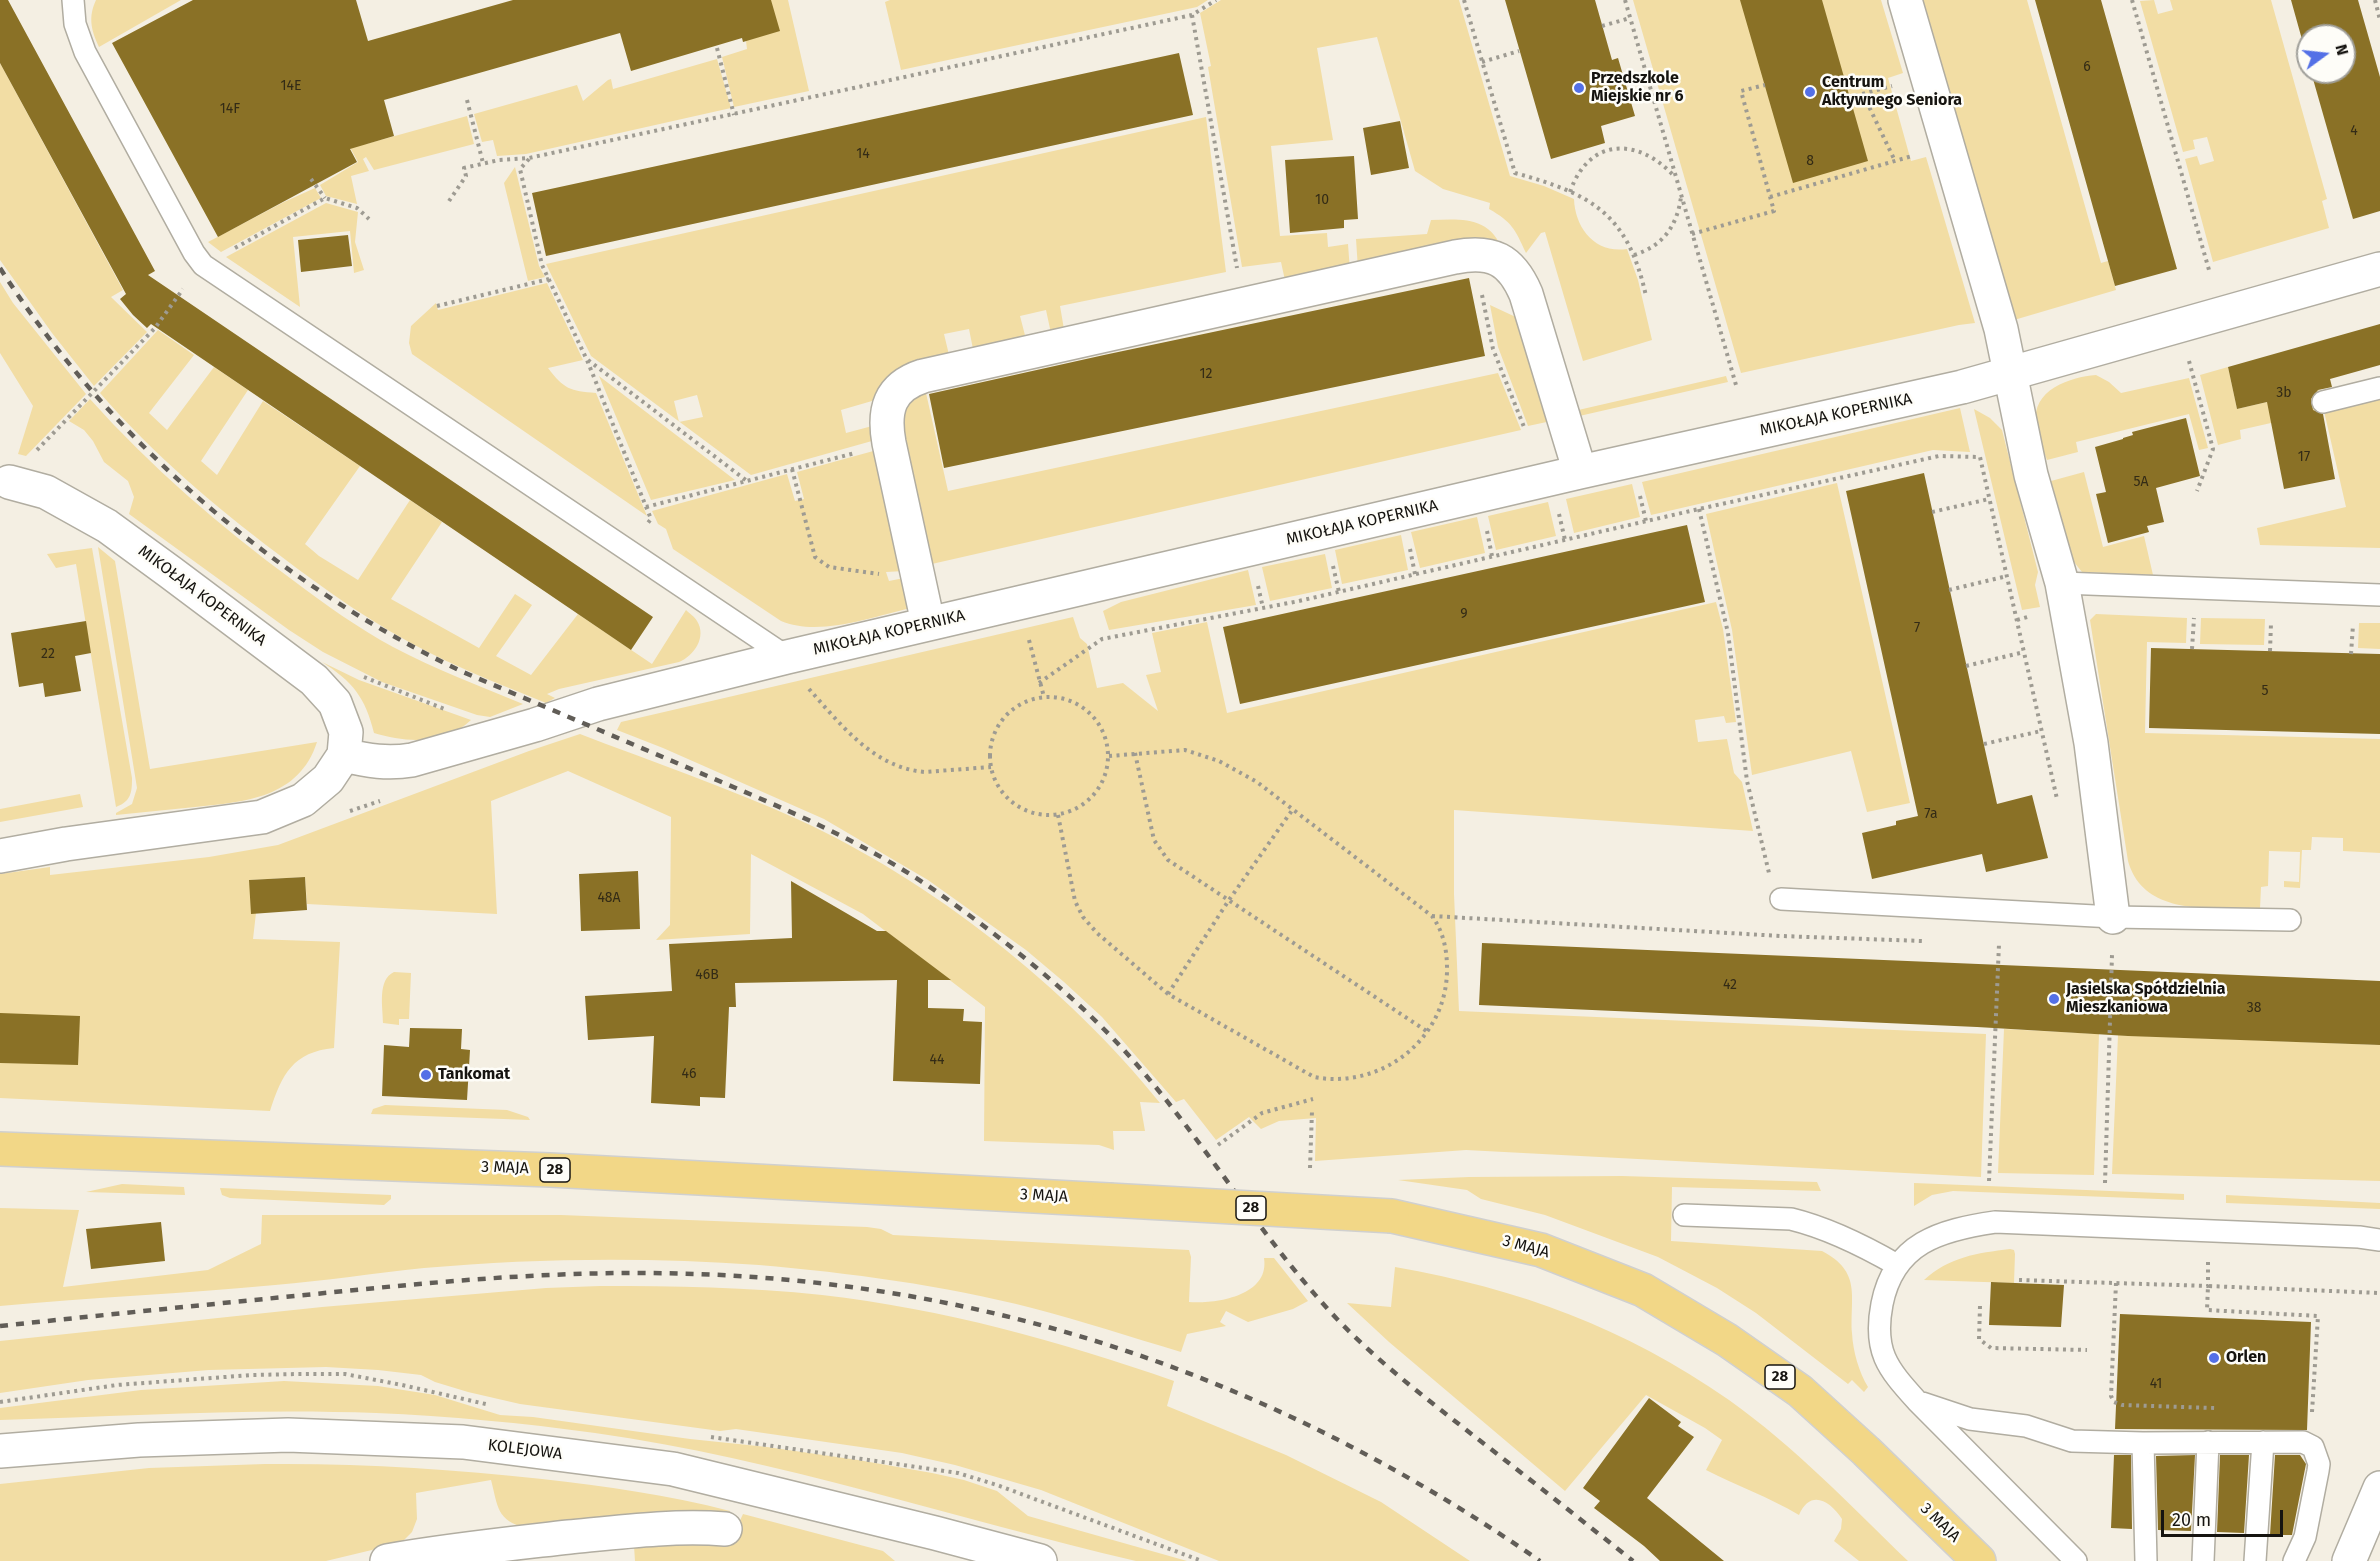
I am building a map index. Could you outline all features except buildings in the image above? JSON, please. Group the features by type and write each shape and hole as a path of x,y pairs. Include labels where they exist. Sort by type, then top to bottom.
{"main road":[{"name":"3 MAJA","path":"0,1149 550,1170 1392,1216 1541,1250 1643,1290 1727,1340 1800,1391 1866,1451 1979,1561"}],"street":[{"path":"1905,0 2001,329 2031,475 2062,583 2091,743 2113,933"},
{"path":"928,623 887,426 891,402 900,387 914,379 1473,254 1491,256 1505,263 1521,282 1531,306 1580,472"},
{"name":"MIKOŁAJA KOPERNIKA","path":"5,482 46,492 107,526 314,680 335,703 346,732 344,755 372,762 398,763 535,725 598,704 928,623 1580,472 1962,387 2380,269"},
{"path":"0,856 66,844 262,817 303,801 328,779 344,755"},
{"name":"KOLEJOWA","path":"0,1451 139,1440 288,1435 464,1442 673,1469 932,1547 1040,1561"},
{"path":"2349,1561 2380,1488"},
{"path":"387,1561 457,1549 599,1534 725,1529"}],"lane":[{"path":"72,0 75,24 85,52 194,253 203,265 787,657"},
{"path":"2323,402 2380,388"},
{"path":"2062,583 2380,595"},
{"path":"1781,899 2113,933 2290,920"},
{"path":"1684,1215 1791,1219 1857,1243 1897,1265"},
{"path":"2076,1561 1917,1401 1888,1365 1879,1339 1879,1320 1884,1297 1897,1265 1908,1253 1939,1234 1995,1222 2380,1240"},
{"path":"1917,1401 1970,1419 2026,1426 2072,1441 2308,1444 2316,1452 2319,1464 2305,1537 2295,1561"},
{"path":"2203,1561 2208,1442"},
{"path":"2255,1561 2263,1442"},
{"path":"2143,1443 2146,1561"}],"path":[{"path":"450,201 466,176 464,168 483,163 529,158 1192,15 1216,0"},
{"path":"1464,0 1515,173 1541,180 1570,192 1589,201 1611,218 1621,230 1634,255 1646,296"},
{"path":"1625,0 1736,385"},
{"path":"2132,0 2209,270"},
{"path":"2374,0 2380,20"},
{"path":"1192,15 1237,270"},
{"path":"1602,26 1630,18"},
{"path":"717,48 734,115"},
{"path":"1482,62 1519,51"},
{"path":"1692,234 1774,211 1741,91 1765,85"},
{"path":"1856,96 1870,92"},
{"path":"1770,196 1895,161 1863,94"},
{"path":"467,100 483,163"},
{"path":"1570,192 1576,176 1587,161 1599,154 1620,148 1637,150 1651,156 1676,178"},
{"path":"529,158 520,169 542,265 587,360 651,519"},
{"path":"311,179 325,198 357,208 369,219"},
{"path":"1634,255 1653,247 1667,234 1677,216 1681,195"},
{"path":"34,454 155,328 193,274 203,265 325,198"},
{"path":"1473,254 1493,349 1526,433"},
{"path":"437,306 549,279"},
{"path":"587,360 747,481"},
{"path":"2194,379 2213,449 2197,491"},
{"path":"646,507 889,443"},
{"path":"1039,683 1102,639 1339,592 1939,456 1980,457 2059,808"},
{"path":"792,470 815,557 821,562 829,567 877,574 918,573"},
{"path":"1638,491 1646,521"},
{"path":"1932,512 1989,499"},
{"path":"1558,509 1565,540"},
{"path":"1699,509 1728,633 1747,781 1769,876"},
{"path":"1486,526 1492,556"},
{"path":"1409,545 1415,574"},
{"path":"1332,562 1339,592"},
{"path":"1949,590 2007,576"},
{"path":"2192,649 2194,611"},
{"path":"2270,651 2272,613"},
{"path":"2351,654 2353,616"},
{"path":"1029,637 1044,697"},
{"path":"1966,666 2024,652"},
{"path":"804,684 869,751 892,764 925,772 991,767"},
{"path":"1044,697 1063,699 1081,706 1096,720 1106,737 1109,756 1106,776 1093,797 1065,814 1045,816 1026,812 1010,801 997,786 991,767 990,747 996,729 1008,713 1025,702 1044,697"},
{"path":"1984,744 2042,731"},
{"path":"1058,815 1071,888 1078,909 1097,933 1167,994 1314,1077 1326,1079 1373,1074 1405,1055 1428,1032 1442,1002 1447,978 1447,959 1441,931 1432,916 1257,782 1206,756 1185,750 1109,756"},
{"path":"1134,753 1154,840 1168,860 1428,1032"},
{"path":"1167,994 1293,809"},
{"path":"1432,916 1930,942"},
{"path":"2105,1183 2113,933"},
{"path":"1987,944 2010,945"},
{"path":"1989,1181 1999,944"},
{"path":"1218,1145 1262,1113 1313,1099"},
{"path":"1310,1168 1312,1111"},
{"path":"2209,1254 2207,1310 2318,1316 2314,1412 2304,1411"},
{"path":"2019,1280 2380,1293"},
{"path":"2116,1283 2111,1396 2114,1402 2122,1405 2225,1408"},
{"path":"1980,1306 1979,1339 1991,1348 2087,1350"}],"shaded area":[{"path":"96,0 181,0 99,47 92,24 92,12"},
{"path":"771,0 788,0 809,91 734,107 722,57 747,49 746,41"},
{"path":"890,0 1208,0 1197,7 901,70 885,2"},
{"path":"1221,0 1459,0 1510,176 1544,186 1574,199 1578,220 1589,237 1605,247 1627,249 1638,280 1652,340 1583,361 1545,232 1541,233 1526,253 1512,227 1489,209 1490,203 1443,189 1415,171 1377,37 1317,48 1333,140 1271,146 1280,236 1327,233 1328,247 1348,244 1350,271 1286,285 1281,262 1242,267 1208,67 1211,66 1200,13"},
{"path":"1633,0 1881,0 1903,73 1888,78 1911,161 1926,157 1975,323 1741,373"},
{"path":"1921,0 2027,0 2101,263 2108,261 2116,290 2014,320"},
{"path":"2154,0 2158,14 2173,10 2170,0 2271,0 2327,199 2322,201 2329,228 2213,262 2185,159 2197,156 2200,165 2214,161 2207,137 2193,140 2195,149 2183,152 2140,1"},
{"path":"275,11 366,144 467,116 474,144 374,170 366,157 363,159 369,171 351,176 357,204 326,196 320,185 358,162"},
{"path":"717,59 731,108 526,154 497,156 493,140 482,142 474,114 577,85 583,101 611,79 613,89"},
{"path":"0,63 123,290 111,297 147,332 94,386 52,333 0,260"},
{"path":"1206,117 1226,272 1060,306 1065,335 1052,338 1046,310 1020,316 1027,343 974,354 969,329 944,334 950,359 883,388 872,401 841,410 846,433 876,425 879,439 751,475 680,422 703,417 697,395 674,401 679,421 591,356 546,264"},
{"path":"515,167 539,266 545,277 528,281 504,183"},
{"path":"315,188 321,198 221,252 208,242 284,202"},
{"path":"326,203 358,212 355,242 364,270 354,273 350,231 293,237 300,307 226,257"},
{"path":"1431,220 1474,222 1491,231 1503,251 1358,269 1356,239 1427,234"},
{"path":"0,282 13,303 86,394 26,456 18,454 33,406 0,353"},
{"path":"547,283 583,360 548,368 568,388 596,393 647,516 412,354 409,343 411,326 436,303 438,310"},
{"path":"1490,305 1520,319 1556,420 1528,426 1498,347"},
{"path":"158,330 194,355 149,413 167,430 214,367 248,390 201,461 217,475 263,401 360,466 305,544 319,556 358,580 410,500 442,522 391,599 479,648 515,594 532,605 496,656 531,675 578,614 652,664 686,610 700,627 700,639 694,651 679,662 559,689 547,694 555,698 546,703 459,667 390,631 314,581 230,516 184,478 120,416 100,393"},
{"path":"2228,367 2237,409 2319,390 2325,411 2380,398 2380,548 2260,545 2257,528 2346,507 2324,411 2240,430 2241,439 2218,445 2200,375"},
{"path":"1498,373 1521,430 923,566 899,411 924,384 948,491"},
{"path":"2096,375 2109,382 2121,393 2189,378 2208,448 2199,450 2189,414 2076,442 2078,452 2047,460 2036,424 2036,412 2040,402 2046,394 2064,382"},
{"path":"599,376 735,480 651,500"},
{"path":"1726,376 1728,382 1575,417 1574,411"},
{"path":"90,399 137,449 187,495 239,539 330,607 393,647 523,704 490,717 477,715 382,682 323,652 289,630 129,514 134,497 128,481 104,462 93,441 84,430 69,421"},
{"path":"1960,408 1970,452 1933,450 1651,515 1642,482"},
{"path":"1974,409 1990,418 2002,430 2038,572 2035,585 2040,607 2022,610"},
{"path":"877,450 904,571 886,572 889,581 904,578 911,608 828,626 812,627 781,621 673,549 666,529 658,524 652,511 787,474 795,501 804,499 797,472"},
{"path":"2084,472 2103,547 2144,536 2153,575 2082,572 2074,562 2051,481"},
{"path":"1837,483 1910,803 1867,812 1851,751 1752,775 1732,630 1706,514"},
{"path":"1632,484 1640,517 1574,533 1566,499"},
{"path":"1548,502 1556,536 1496,550 1488,516"},
{"path":"1477,517 1485,553 1420,568 1411,532"},
{"path":"1401,535 1408,570 1342,584 1335,550"},
{"path":"98,547 115,561 150,769 317,742 309,761 284,786 268,794 233,803 116,815 132,804 137,788"},
{"path":"92,548 132,778 130,796 116,807 76,564 56,568 47,554"},
{"path":"1325,554 1332,588 1270,601 1262,567"},
{"path":"1248,570 1256,605 1109,630 1103,611 1121,602"},
{"path":"1716,602 1723,629 1736,722 1726,723 1724,716 1695,720 1698,742 1727,739 1734,773 1742,782 1753,831 1454,810 1454,894 1459,1011 1986,1034 1981,1177 1466,1150 1315,1161 1316,1118 1279,1121 1261,1129 1249,1117 1216,1140 1184,1099 1176,1102 1102,1017 1064,982 1026,950 928,880 824,819 617,730 621,722 1073,617 1080,638 1087,644 1097,688 1123,683 1158,711 1146,675 1161,672 1152,633 1207,622 1227,713"},
{"path":"2096,614 2187,618 2186,643 2147,642 2145,733 2380,739 2380,853 2343,851 2343,838 2312,837 2311,850 2302,850 2300,888 2284,887 2284,881 2299,882 2300,852 2269,851 2268,886 2261,887 2260,909 2183,906 2165,901 2149,892 2136,879 2128,861 2090,620"},
{"path":"2201,618 2265,619 2264,645 2200,644"},
{"path":"2359,623 2380,623 2380,649 2358,648"},
{"path":"322,662 359,680 471,720 450,734 425,740 399,739 374,733 362,700 342,676"},
{"path":"580,734 716,785 797,819 847,844 946,905 1040,979 1123,1060 1160,1103 1140,1102 1145,1131 1113,1131 1114,1150 1099,1145 984,1141 985,1007 863,914 751,854 750,934 656,940 670,925 671,817 568,771 491,801 497,914 307,904 305,877 249,880 256,913 253,939 340,942 334,1048 308,1054 291,1067 279,1086 270,1111 0,1098 0,874 50,867 50,875 209,857 278,845"},
{"path":"80,794 83,807 0,822 0,809"},
{"path":"394,972 411,973 409,1019 399,1019 399,1025 383,1023 383,987 385,981"},
{"path":"2004,1029 2099,1034 2094,1175 1998,1173"},
{"path":"2118,1035 2380,1045 2380,1181 2112,1174"},
{"path":"385,1105 507,1110 528,1117 530,1120 371,1114 373,1109"},
{"path":"1622,1176 1817,1182 1821,1191 1672,1187 1671,1241 1822,1251 1835,1259 1849,1276 1853,1340 1857,1362 1868,1387 1864,1392 1852,1380 1848,1384 1756,1313 1717,1288 1658,1257 1545,1215 1481,1199 1467,1190 1398,1180"},
{"path":"1914,1183 2184,1194 2184,1200 1953,1191 1932,1195 1914,1206"},
{"path":"122,1184 184,1187 185,1195 86,1192"},
{"path":"220,1188 391,1195 391,1199 384,1205 230,1198 222,1195"},
{"path":"2226,1195 2380,1203 2380,1209 2226,1203"},
{"path":"0,1208 79,1210 63,1287 208,1270 261,1244 262,1215 561,1215 867,1227 881,1229 893,1235 1189,1250 1191,1257 1189,1302 1213,1301 1239,1295 1259,1281 1264,1271 1264,1258 1274,1258 1308,1301 1293,1309 1248,1322 1226,1311 1220,1322 1226,1326 1187,1334 1181,1352 1032,1308 931,1286 793,1268 675,1261 550,1261 466,1265 241,1288 0,1306"},
{"path":"2014,1250 2015,1254 2014,1283 1924,1280 1943,1266 1964,1257"},
{"path":"1395,1267 1485,1287 1570,1314 1690,1374 1729,1400 1777,1437 1908,1561 1859,1561 1834,1541 1841,1529 1842,1519 1826,1503 1820,1500 1809,1502 1799,1515 1706,1470 1722,1440 1646,1395 1565,1491 1389,1342 1347,1303 1391,1307"},
{"path":"600,1286 794,1292 867,1301 1001,1328 1131,1366 1174,1381 1167,1406 1286,1455 1381,1502 1470,1561 1219,1561 1041,1490 955,1465 902,1453 736,1429 720,1431 520,1404 468,1392 435,1382 421,1375 378,1370 326,1367 209,1370 88,1380 0,1393 0,1341 322,1307 546,1288"},
{"path":"284,1381 378,1386 435,1395 500,1415 533,1417 690,1439 767,1447 932,1473 997,1491 1028,1516 1187,1561 1136,1561 732,1458 664,1444 541,1426 431,1416 282,1411 0,1420 0,1408 141,1390"},
{"path":"265,1464 369,1466 507,1475 637,1492 730,1511 725,1521 527,1528 504,1517 497,1505 491,1480 416,1493 417,1519 412,1532 401,1543 326,1561 0,1561 0,1484 149,1468"},
{"path":"743,1514 883,1551 895,1561 635,1561 634,1546 731,1540"}],"railway":[{"path":"0,268 44,332 93,392 146,449 203,502 264,551 328,596 394,637 463,672 828,830 891,863 974,918 1062,989 1122,1048 1177,1114 1308,1287 1353,1335 1421,1394 1633,1561"},
{"path":"0,1326 387,1287 593,1273 758,1277 878,1291 995,1314 1110,1345 1221,1386 1330,1436 1436,1494 1540,1561"}],"place":[{"name":"Przedszkole Miejskie nr 6","path":"1579,88"},
{"name":"Centrum Aktywnego Seniora","path":"1810,92"},
{"name":"Jasielska Spółdzielnia Mieszkaniowa","path":"2054,999"},
{"name":"Tankomat","path":"426,1075"},
{"name":"Orlen","path":"2214,1358"}]}
